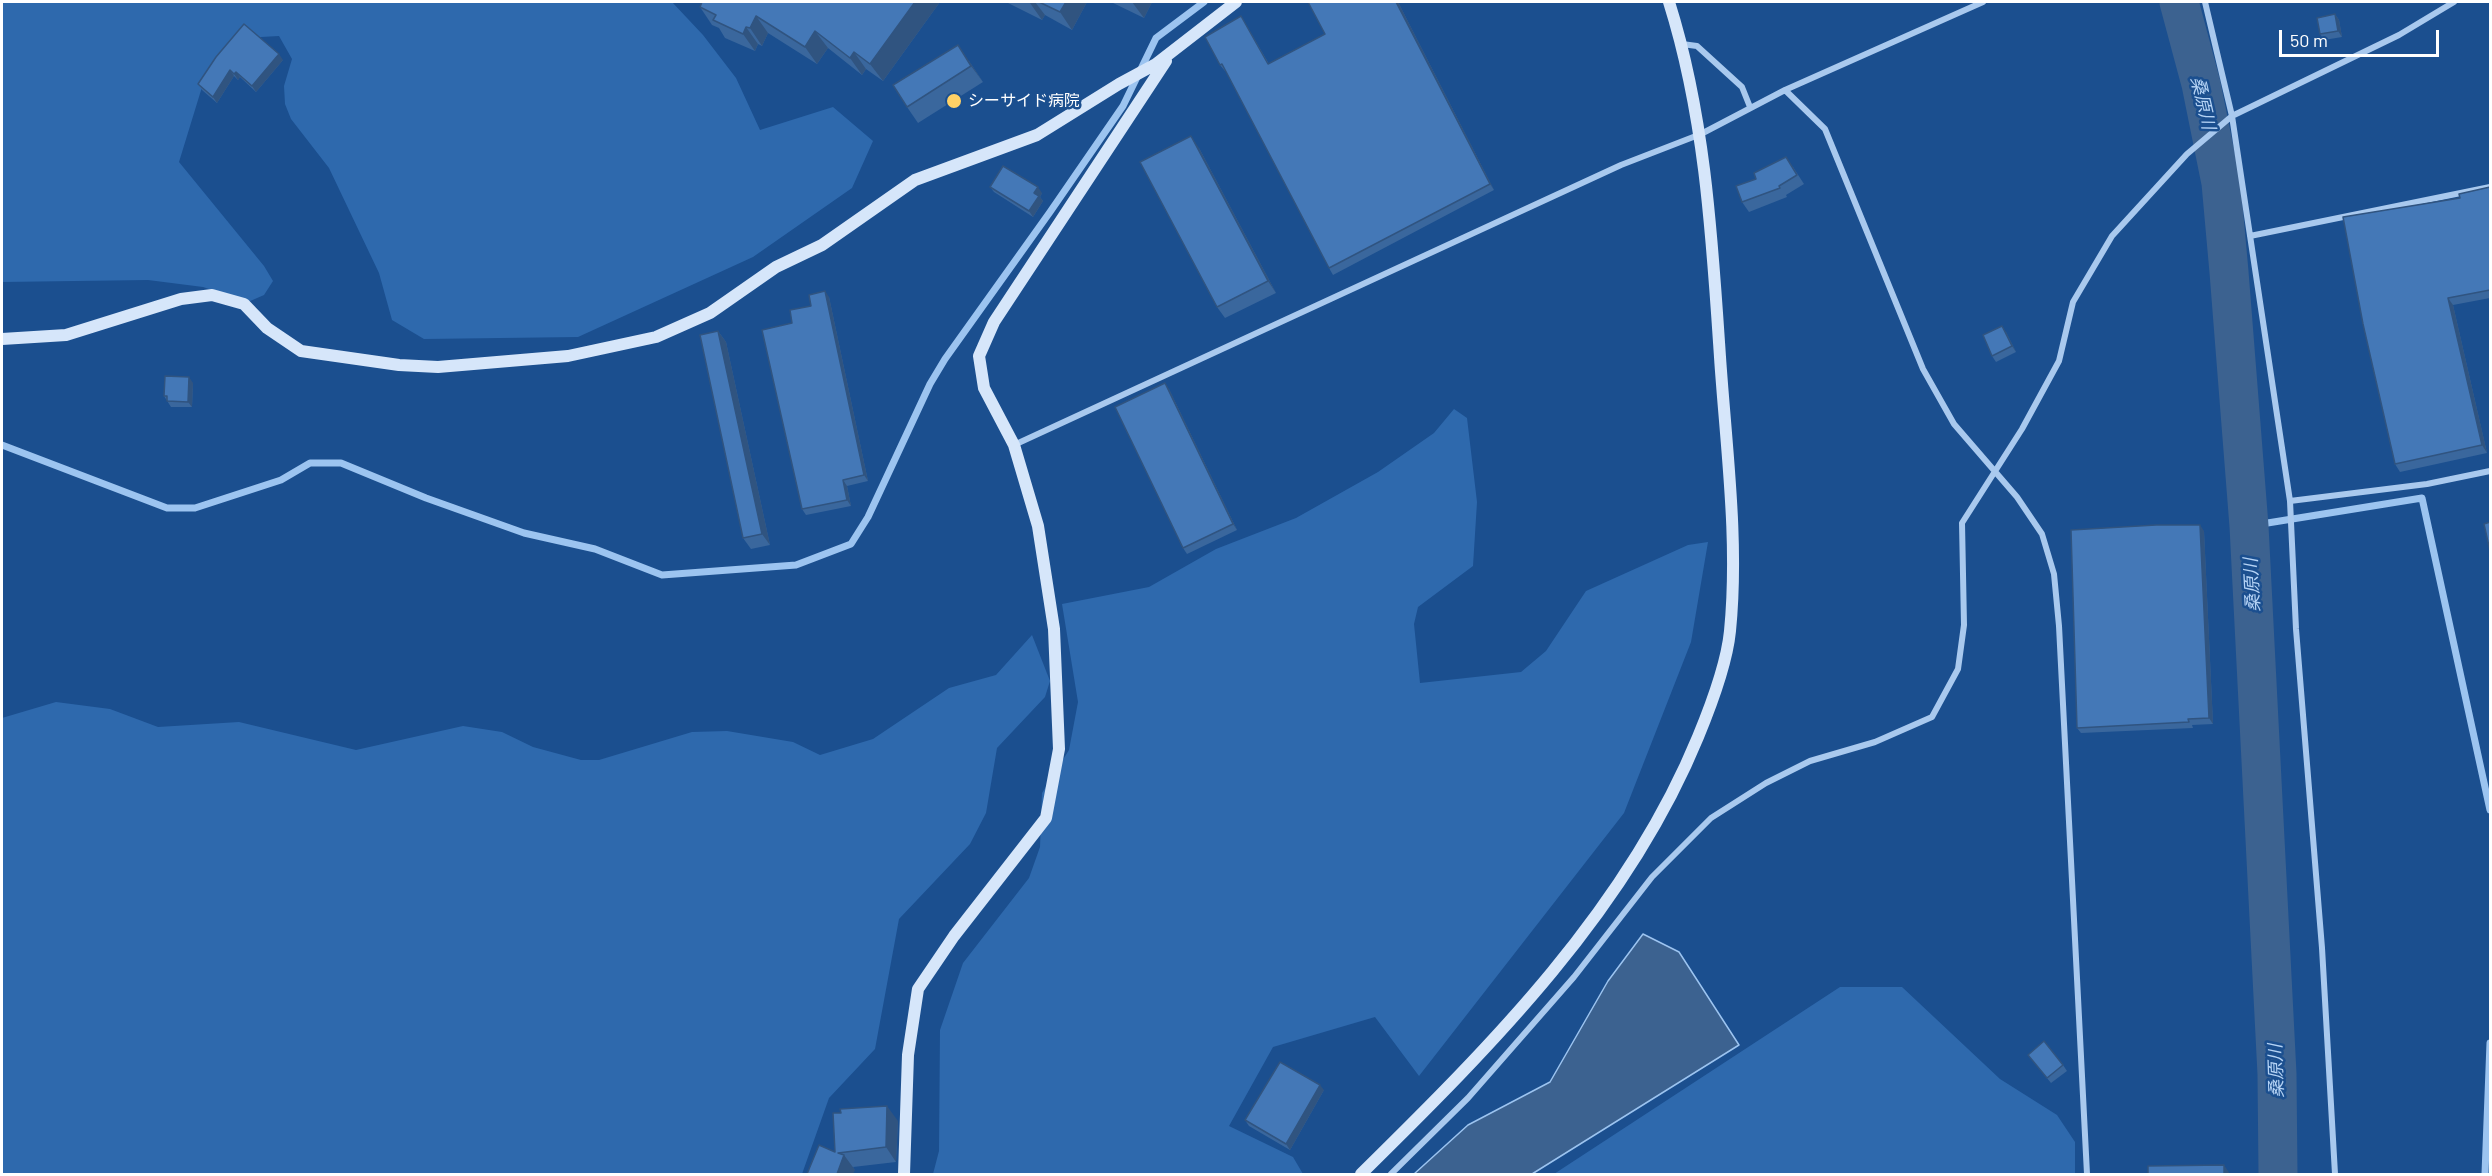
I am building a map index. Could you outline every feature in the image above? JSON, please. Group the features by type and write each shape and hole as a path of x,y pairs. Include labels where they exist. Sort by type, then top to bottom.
{"street":[{"path":"2,339 66,335 181,299 212,295 244,304 267,328 301,351 399,365 472,365 568,356 656,337 710,313 776,267 822,245 915,180 1037,135 1156,64 1236,2"},
{"path":"1361,1174 1440,1098 1523,1008 1593,919 1641,849 1685,770 1710,710 1730,634 1733,546 1719,335 1701,134 1682,44 1669,2"},
{"path":"1014,445 1621,165 1701,134 1785,90 1983,2"},
{"path":"2205,2 2232,116 2290,501 2296,629 2322,948 2335,1174"},
{"path":"1391,1174 1468,1098 1574,977 1652,877 1711,818 1766,783 1810,761 1875,742 1932,717 1958,669 1964,625 1962,523 2022,429 2059,361 2073,302 2112,236 2187,154 2232,116 2399,36 2454,2"},
{"path":"1682,44 1696,46 1742,87 1750,107"},
{"path":"904,1174 908,1055 918,989 954,936 1046,818 1059,748 1054,629 1038,526 1014,445 984,388 979,356 994,322 1171,52"},
{"path":"1785,90 1825,129 1923,369 1954,424 1993,472 2018,497 2042,534 2054,574 2059,627 2087,1174"},
{"path":"2250,236 2490,187"},
{"path":"2290,501 2427,484 2490,471"}],"shaded area":[{"path":"2,2 672,2 703,35 736,78 760,130 833,107 873,141 852,188 753,257 578,337 424,339 392,320 379,273 329,168 291,119 285,104 284,86 292,59 279,36 261,37 231,48 206,74 179,162 264,266 273,281 264,295 248,302 203,287 148,280 2,282"},
{"path":"1454,409 1467,418 1477,502 1473,566 1418,607 1414,624 1420,683 1521,672 1546,651 1586,591 1688,545 1708,542 1691,642 1624,813 1419,1076 1375,1017 1273,1047 1229,1126 1293,1157 1303,1174 933,1174 939,1151 940,1030 963,963 1029,878 1040,847 1042,793 1069,750 1078,702 1062,604 1149,587 1216,549 1296,518 1378,472 1434,433"},
{"path":"1032,635 1050,681 1045,697 997,748 986,813 970,844 899,919 875,1049 829,1098 802,1174 2,1174 2,718 56,702 110,709 158,727 239,722 356,750 463,726 502,732 533,747 581,760 599,760 692,732 727,731 793,742 820,755 873,739 949,688 996,675"},
{"path":"1643,934 1679,952 1739,1045 1532,1174 1414,1174 1468,1125 1550,1082 1608,981"},
{"path":"1840,987 1902,987 2000,1079 2057,1115 2075,1142 2075,1174 1554,1174"}],"building":[{"path":"702,2 915,2 870,64 854,52 850,58 815,31 805,47 756,16 750,28 746,27 743,34 713,20 716,15 700,7"},
{"path":"1039,2 1066,2 1060,12"},
{"path":"1308,2 1396,2 1490,184 1329,268 1222,64 1220,65 1205,37 1241,16 1268,64 1325,34"},
{"path":"2335,14 2338,31 2320,34 2317,18"},
{"path":"244,24 279,54 252,86 236,72 234,74 230,70 213,97 198,84 216,57"},
{"path":"958,45 971,66 907,107 893,85"},
{"path":"1191,136 1268,281 1217,307 1140,162"},
{"path":"1786,157 1797,175 1779,186 1780,188 1742,202 1736,186 1756,179 1754,173"},
{"path":"1003,166 1038,187 1034,193 1039,196 1029,211 990,187"},
{"path":"2490,187 2490,290 2448,298 2482,445 2395,464 2363,324 2343,217 2460,198 2459,194"},
{"path":"825,291 864,475 843,480 847,500 802,509 762,330 792,323 790,310 811,306 809,295"},
{"path":"2002,326 2012,346 1992,356 1983,335"},
{"path":"718,331 762,534 743,538 700,335"},
{"path":"165,376 189,377 188,402 167,401 167,396 164,396"},
{"path":"1165,383 1233,524 1183,548 1115,407"},
{"path":"2490,522 2490,551 2484,524"},
{"path":"2200,525 2209,718 2188,719 2189,722 2077,728 2071,530"},
{"path":"2044,1041 2063,1065 2047,1078 2028,1055"},
{"path":"1280,1062 1320,1085 1286,1144 1245,1120"},
{"path":"887,1106 886,1147 838,1153 844,1155 837,1174 807,1174 819,1145 835,1152 833,1113 841,1113 840,1109"},
{"path":"2224,1165 2224,1174 2148,1174 2148,1166"}],"waterway":[{"path":"2,445 167,508 195,508 281,480 310,463 341,463 426,498 524,533 595,549 662,575 796,565 851,544 868,517 930,384 945,359 1123,106 1156,38 1204,2"},
{"name":"桑原川","path":"2179,2 2201,84 2221,183 2229,272 2249,526 2277,1074 2278,1174"},
{"path":"2249,526 2422,498 2490,810"},
{"path":"2485,1174 2490,1043"}],"place":[{"name":"シーサイド病院","path":"954,101"}]}
